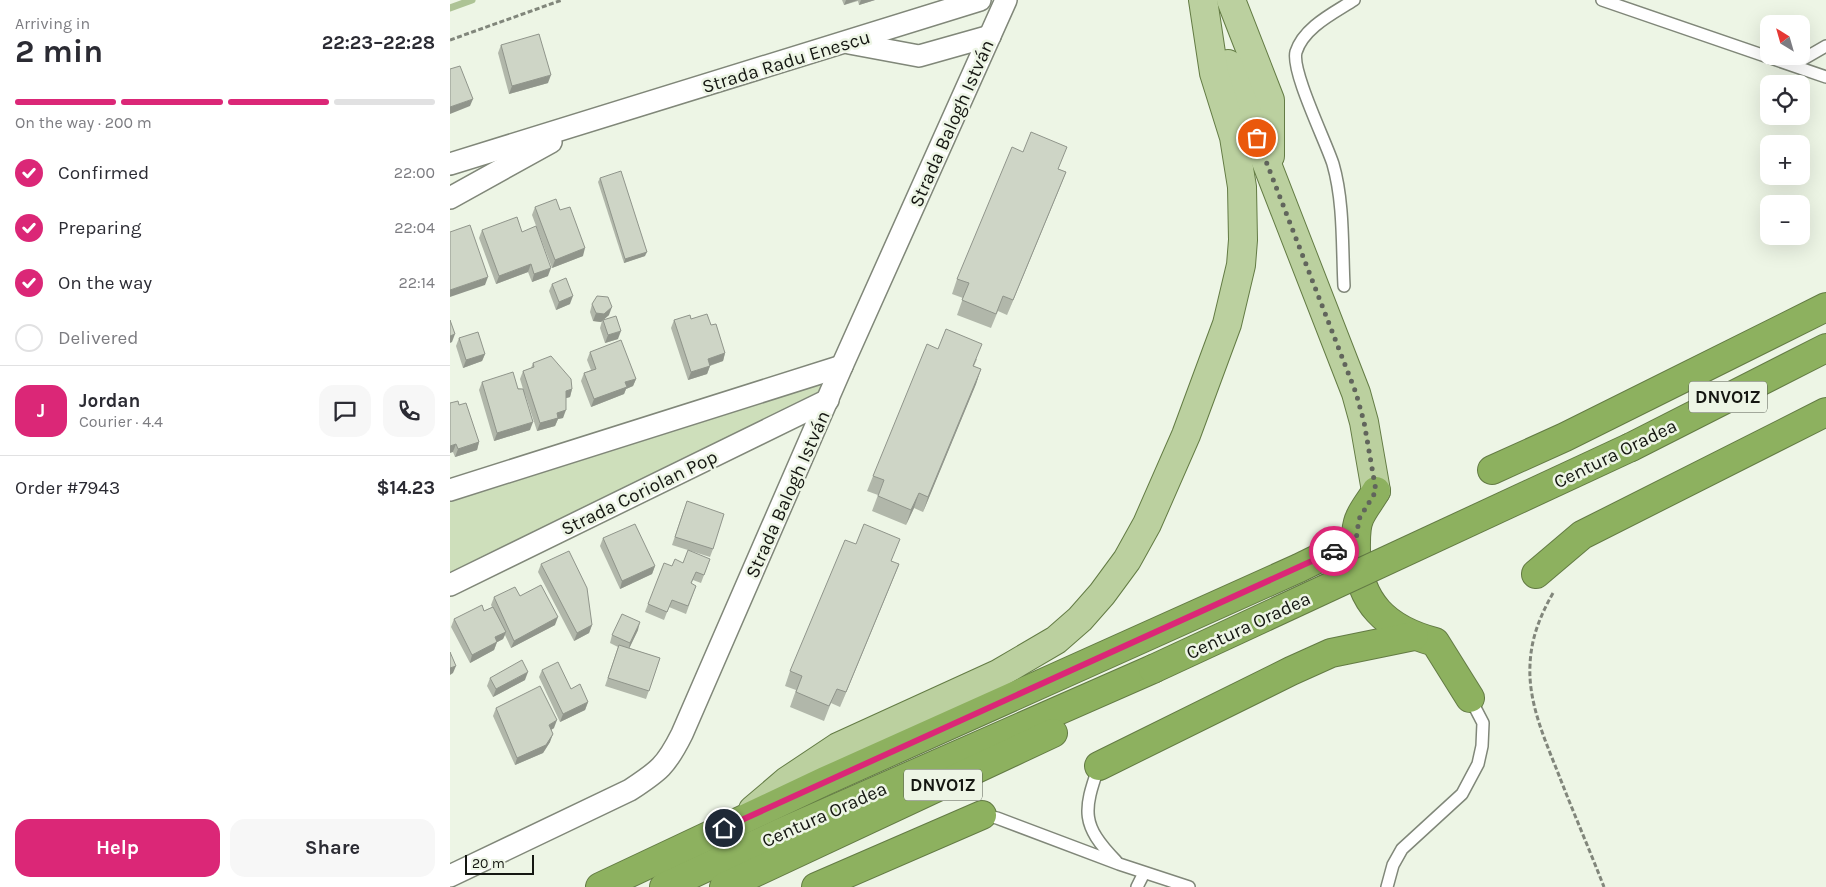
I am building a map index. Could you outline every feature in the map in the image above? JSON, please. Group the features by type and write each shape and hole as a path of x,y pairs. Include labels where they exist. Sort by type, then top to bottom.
{"highway":[{"path":"1492,470 1565,438 1826,307"},
{"name":"Centura Oradea","path":"1633,454 1826,348"},
{"name":"Centura Oradea","path":"724,887 1157,676 1826,366"},
{"path":"1545,582 1582,535 1826,412"},
{"path":"1376,491 1359,519 1356,540 1357,571 1370,600 1381,616 1414,636 1435,642 1470,698"},
{"path":"600,887 742,820 1299,568 1356,540"},
{"path":"1099,766 1331,653 1414,636"},
{"name":"Centura Oradea","path":"664,887 780,833 1157,676"},
{"path":"816,887 982,815"}],"main road":[{"path":"1203,0 1356,393 1376,491"},
{"path":"742,820 787,781 838,748 998,674 1056,640 1080,619 1102,594 1127,560 1147,524 1186,435 1224,332 1237,290 1241,265 1243,240 1242,187 1234,137 1214,74 1203,0"},
{"path":"1231,0 1270,100 1270,172"}],"street":[{"name":"Strada Radu Enescu","path":"450,164 980,0"},
{"name":"Strada Balogh István","path":"450,876 630,790 651,776 668,761 686,726 842,366 1006,0"},
{"path":"846,43 920,56 990,36"},
{"name":"Strada Radu Enescu","path":"450,198 592,119"},
{"path":"450,490 842,366"},
{"name":"Strada Coriolan Pop","path":"450,585 828,400"}],"lane":[{"path":"1344,286 1339,202 1333,166 1299,75 1295,54 1304,35 1354,0"},
{"path":"1602,0 1760,54"},
{"path":"1810,55 1826,46"},
{"path":"1793,65 1826,78"},
{"path":"1387,887 1393,865 1402,849 1462,794 1478,764 1482,746 1483,723 1470,698"},
{"path":"1099,766 1089,793 1087,819 1094,836 1119,864"},
{"path":"982,815 997,818 1119,864 1189,887"},
{"path":"1137,887 1144,872"}],"path":[{"path":"450,40 562,0"},
{"path":"1545,582 1543,611 1533,637 1530,686 1544,737 1604,887"}],"green space":[{"path":"842,366 828,400 450,585 450,490"}],"building":[{"path":"539,34 551,75 512,86 501,45"},
{"path":"460,66 473,99 450,107 450,69"},
{"path":"1031,132 1067,147 1058,169 1066,172 1013,300 1003,296 996,314 962,300 969,283 957,279 1012,147 1023,152"},
{"path":"621,171 647,252 625,259 600,178"},
{"path":"556,199 560,210 570,207 585,248 555,260 535,207"},
{"path":"517,217 522,232 536,226 551,268 534,274 531,264 499,276 482,230"},
{"path":"470,225 488,277 450,290 450,232"},
{"path":"566,278 573,296 559,302 552,284"},
{"path":"597,296 608,297 612,307 604,314 596,313 592,304"},
{"path":"707,314 711,325 716,324 725,353 708,359 710,366 691,372 674,320 690,315 691,319"},
{"path":"616,316 621,331 608,335 603,320"},
{"path":"450,320 455,334 450,336"},
{"path":"946,329 982,344 973,366 981,369 928,497 919,493 911,510 878,496 884,480 873,476 927,344 938,349"},
{"path":"478,332 485,354 466,360 459,338"},
{"path":"621,340 636,379 625,382 627,387 594,399 584,373 596,369 590,352"},
{"path":"551,356 571,379 572,389 566,391 566,410 557,413 558,418 540,423 523,371 534,367 533,363"},
{"path":"513,372 518,389 523,389 533,422 497,433 482,382"},
{"path":"458,401 459,405 466,403 479,442 458,449 456,444 450,446 450,403"},
{"path":"687,501 724,514 713,549 675,537"},
{"path":"635,524 655,566 622,581 603,538"},
{"path":"864,524 900,539 891,561 899,564 846,692 837,689 829,706 796,692 802,676 790,671 845,540 856,544"},
{"path":"688,550 710,559 704,575 696,572 691,583 696,586 688,606 672,600 667,612 648,604 664,563 672,566 675,559 683,563"},
{"path":"569,551 587,588 592,625 577,633 541,564"},
{"path":"541,585 558,617 514,641 494,597 515,587 520,596"},
{"path":"482,605 484,611 493,607 506,632 495,637 497,642 472,655 454,619"},
{"path":"622,614 640,622 630,643 612,635"},
{"path":"619,645 660,658 649,691 608,678"},
{"path":"450,652 456,666 450,668"},
{"path":"522,660 528,672 496,689 490,678"},
{"path":"558,662 571,689 580,684 588,702 563,714 542,670"},
{"path":"540,686 557,720 549,725 553,734 546,745 517,758 496,708"}],"waterway":[{"path":"450,8 472,0"}],"way so far":[{"path":"1257,138 1356,393 1370,453 1376,491 1359,519 1356,540 1334,551"}],"route":[{"path":"724,828 1334,551"}]}
